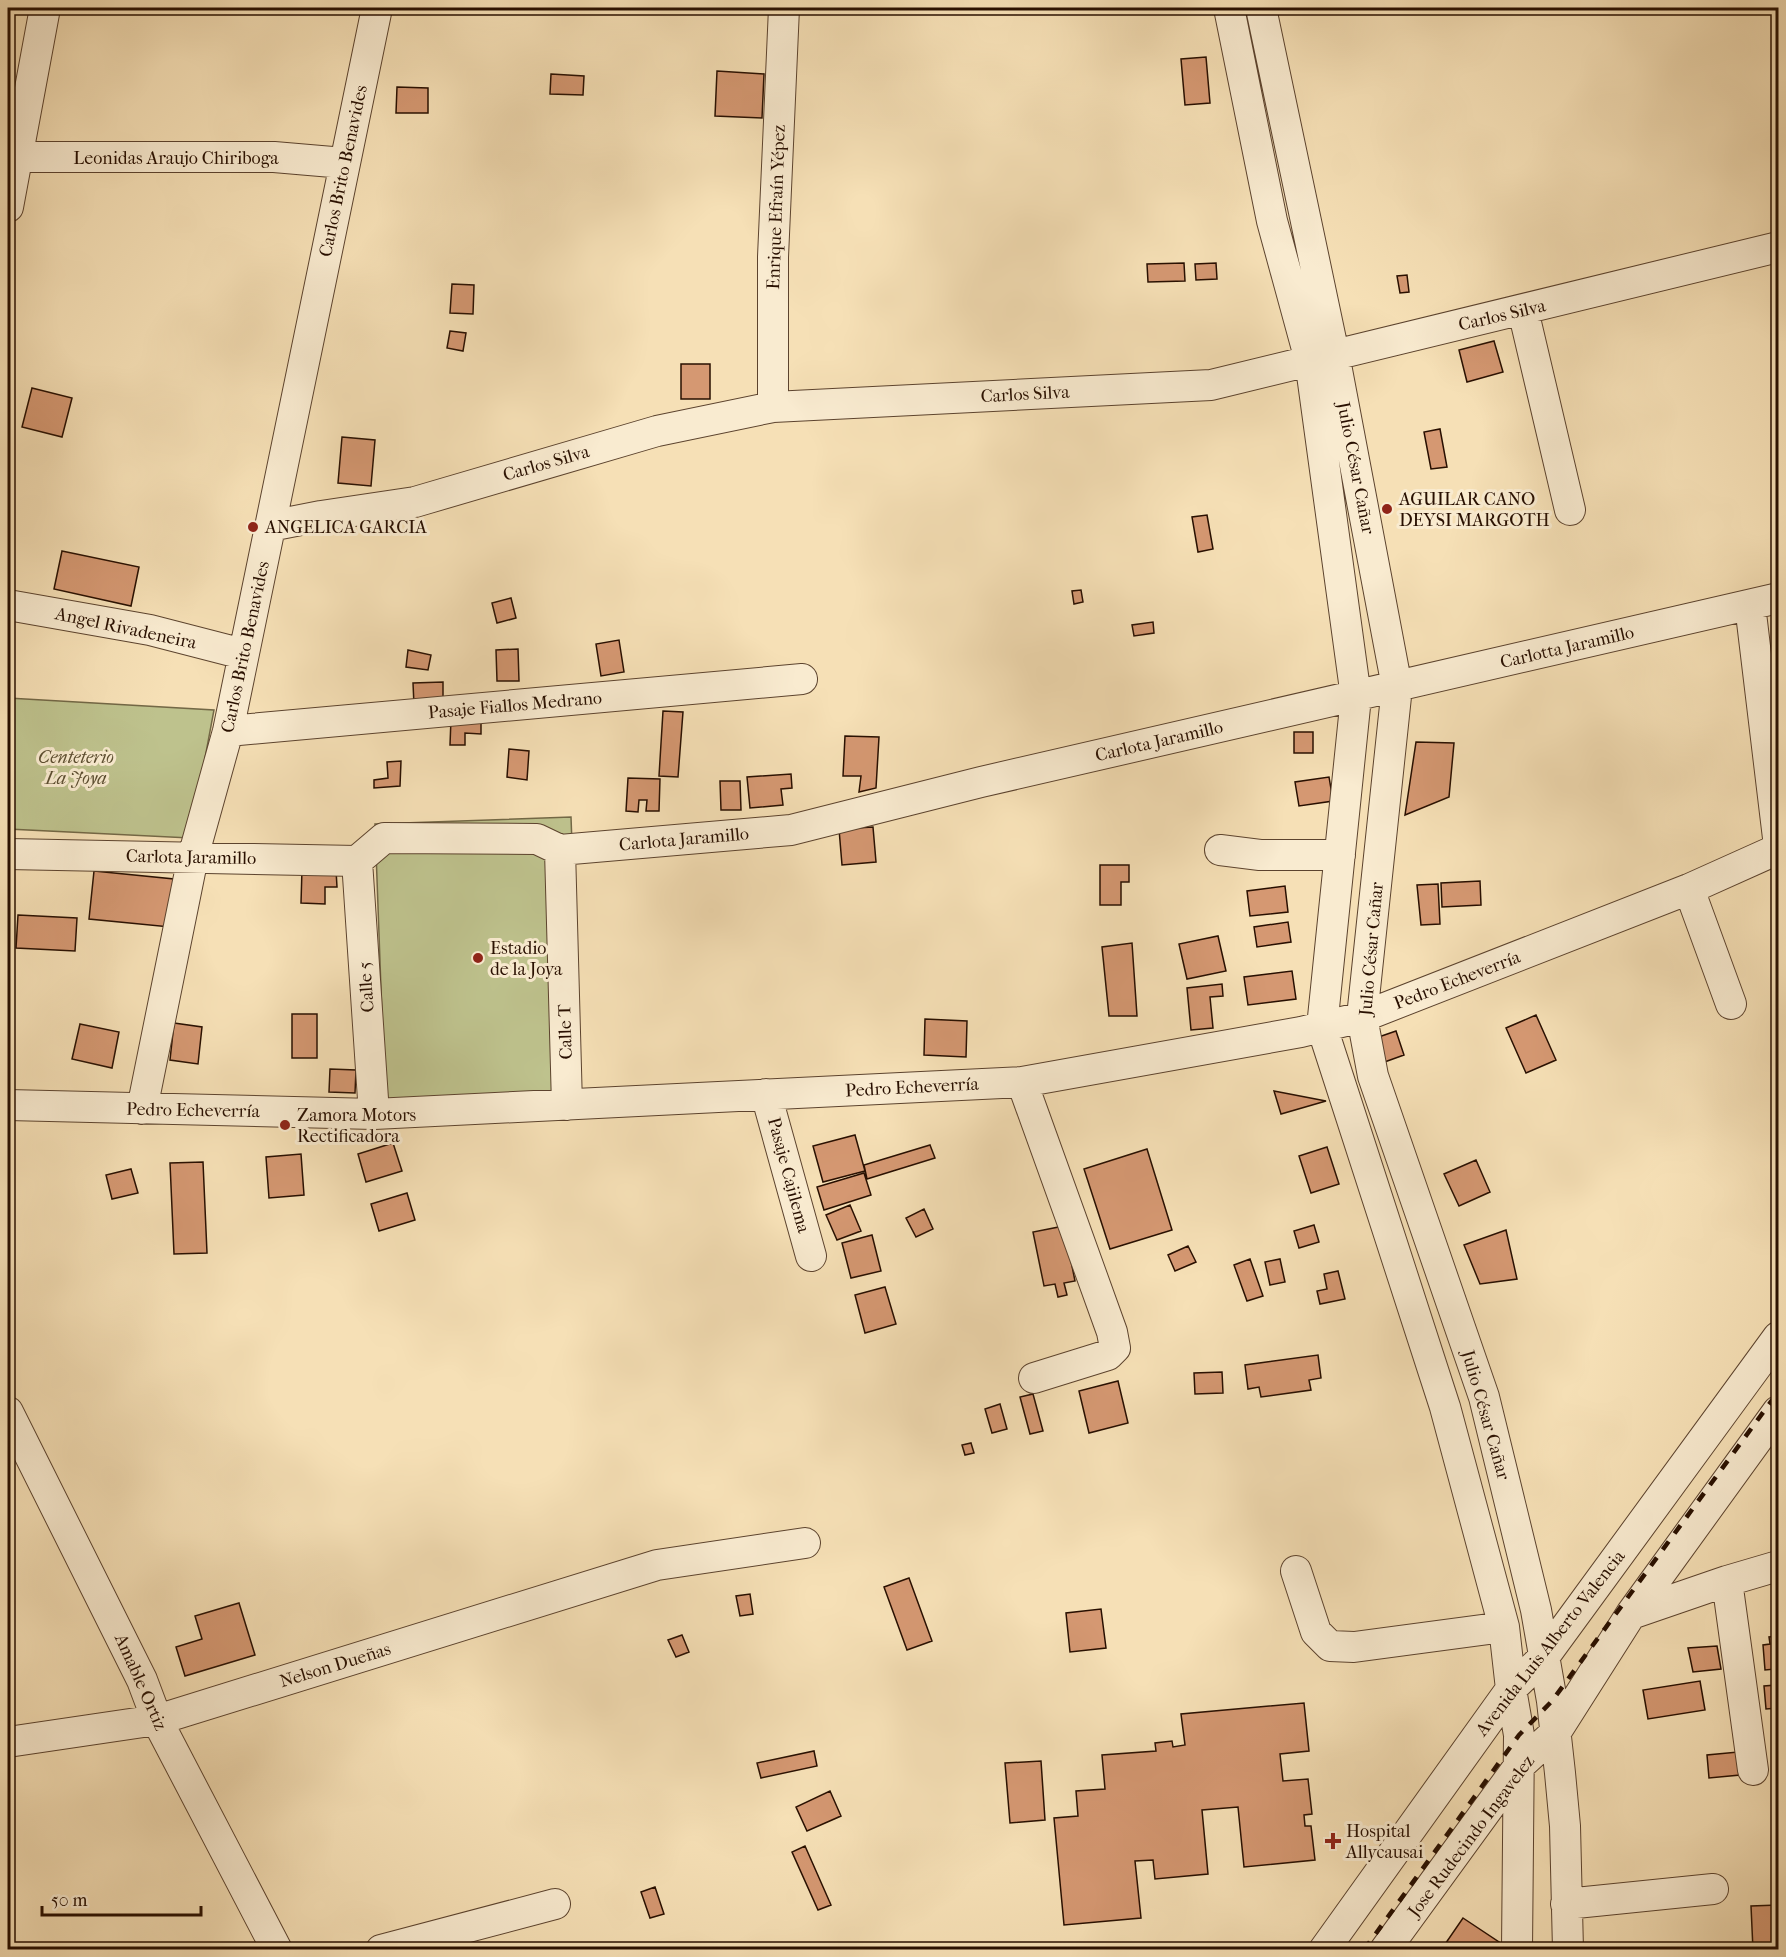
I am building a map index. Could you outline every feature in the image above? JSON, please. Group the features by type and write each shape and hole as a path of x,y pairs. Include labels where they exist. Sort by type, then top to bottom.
{"street":[{"path":"8,207 12,157 45,8"},
{"name":"Carlos Brito Benavides","path":"142,1109 193,857 228,732 376,8"},
{"name":"Enrique Efraín Yépez","path":"773,407 773,257 784,8"},
{"name":"Julio César Cañar","path":"1229,8 1272,221 1322,357 1356,697 1322,1027 1445,1407 1504,1627 1510,1689 1520,1735 1517,1950"},
{"name":"Julio César Cañar","path":"1261,8 1322,357 1397,687 1362,1017 1373,1076 1484,1397 1536,1610 1556,1732 1565,1826 1568,1950"},
{"name":"Leonidas Araujo Chiriboga","path":"12,157 274,156 344,163"},
{"name":"Carlos Silva","path":"270,526 416,502 657,431 773,407 1211,385 1779,247"},
{"path":"1523,310 1570,510"},
{"path":"1764,601 1779,838"},
{"name":"Carlotta Jaramillo","path":"1356,697 1764,601"},
{"name":"Angel Rivadeneira","path":"8,605 150,630 243,654"},
{"name":"Pasaje Fiallos Medrano","path":"228,732 802,679"},
{"name":"Carlota Jaramillo","path":"8,854 357,861 384,838 537,839 560,850 791,830 981,782 1356,697"},
{"name":"Pedro Echeverría","path":"8,1106 374,1114 1022,1082 1322,1027 1362,1017 1689,889 1779,849"},
{"name":"Calle T","path":"560,850 567,1105"},
{"path":"1220,850 1270,855 1340,855"},
{"name":"Calle 5","path":"357,861 374,1114"},
{"path":"1689,889 1731,1004"},
{"path":"1022,1082 1112,1332 1115,1348 1108,1355 1034,1378"},
{"name":"Pasaje Cajilema","path":"766,1094 811,1256"},
{"name":"Avenida Luis Alberto Valencia","path":"1324,1950 1510,1689 1544,1657 1779,1337"},
{"name":"Jose Rudecindo Ingavelez","path":"1385,1950 1519,1766 1556,1732 1631,1614 1779,1411"},
{"name":"Amable Ortiz","path":"8,1412 142,1680 157,1720 277,1950"},
{"name":"Nelson Dueñas","path":"8,1742 157,1720 657,1565 805,1543"},
{"path":"1631,1614 1779,1566"},
{"path":"1296,1571 1316,1632 1329,1646 1354,1647 1504,1627"},
{"path":"1727,1581 1753,1770"},
{"path":"1566,1904 1713,1889"},
{"path":"381,1950 555,1904"}],"green space":[{"name":"Centeterio La Joya","path":"8,698 214,710 190,838 8,829"},
{"name":"Estadio de la Joya","path":"571,817 581,1092 385,1099 375,824"}],"building":[{"path":"1206,57 1210,103 1185,105 1181,59"},
{"path":"717,71 764,74 762,118 715,116"},
{"path":"551,74 584,76 583,95 550,94"},
{"path":"8,83 12,83 8,122"},
{"path":"397,87 428,88 428,113 396,113"},
{"path":"1184,263 1185,281 1148,282 1147,264"},
{"path":"1216,263 1217,279 1196,280 1195,264"},
{"path":"1407,275 1409,292 1400,293 1397,276"},
{"path":"452,284 474,285 473,314 450,313"},
{"path":"450,331 466,333 463,351 447,348"},
{"path":"1494,341 1503,372 1467,382 1459,350"},
{"path":"681,364 710,364 710,399 681,399"},
{"path":"32,388 72,398 62,437 22,427"},
{"path":"1440,429 1447,467 1431,469 1424,432"},
{"path":"342,437 375,440 371,486 338,483"},
{"path":"1207,515 1213,549 1198,552 1192,517"},
{"path":"62,551 139,567 131,606 54,589"},
{"path":"1081,590 1083,602 1074,604 1072,591"},
{"path":"511,598 516,618 497,623 492,603"},
{"path":"1153,622 1154,633 1134,636 1132,625"},
{"path":"619,640 624,672 601,676 596,644"},
{"path":"518,649 519,681 497,681 496,650"},
{"path":"408,650 431,655 428,670 406,667"},
{"path":"443,682 443,704 414,705 413,683"},
{"path":"663,711 683,712 678,777 659,776"},
{"path":"451,719 481,720 481,734 465,733 465,745 450,745"},
{"path":"1294,732 1313,732 1313,753 1294,753"},
{"path":"845,736 879,737 876,788 859,792 861,776 843,776"},
{"path":"1416,742 1454,743 1449,797 1405,815"},
{"path":"509,749 529,751 527,780 507,777"},
{"path":"401,761 400,786 374,788 374,780 388,778 387,762"},
{"path":"791,774 792,788 781,789 783,805 750,808 747,777"},
{"path":"1329,777 1333,801 1299,806 1295,782"},
{"path":"628,778 660,779 659,811 646,811 647,800 639,800 638,812 626,811"},
{"path":"720,781 740,781 741,810 721,810"},
{"path":"873,827 876,862 842,865 839,829"},
{"path":"1100,865 1129,865 1129,882 1121,882 1121,905 1100,905"},
{"path":"302,869 336,870 337,887 325,887 325,904 301,903"},
{"path":"94,871 174,879 170,927 89,919"},
{"path":"1480,881 1481,905 1442,907 1441,883"},
{"path":"1438,884 1440,924 1421,925 1417,885"},
{"path":"1285,886 1288,912 1250,916 1247,891"},
{"path":"18,915 77,918 75,951 16,948"},
{"path":"1288,922 1291,942 1257,947 1254,927"},
{"path":"1218,936 1226,971 1187,979 1179,944"},
{"path":"1132,943 1137,1016 1109,1016 1102,947"},
{"path":"1292,971 1296,999 1248,1005 1244,977"},
{"path":"1222,984 1223,996 1210,997 1213,1028 1191,1030 1187,988"},
{"path":"292,1014 317,1014 317,1058 292,1058"},
{"path":"1536,1015 1556,1060 1526,1073 1506,1028"},
{"path":"925,1019 967,1021 966,1057 924,1055"},
{"path":"174,1023 202,1027 198,1064 170,1060"},
{"path":"80,1024 119,1032 112,1068 72,1059"},
{"path":"1396,1031 1404,1055 1379,1064 1370,1040"},
{"path":"330,1069 356,1070 355,1093 329,1092"},
{"path":"1274,1091 1326,1101 1281,1114"},
{"path":"855,1135 865,1171 823,1182 813,1146"},
{"path":"393,1143 402,1171 366,1182 358,1154"},
{"path":"930,1145 935,1158 867,1179 864,1165"},
{"path":"1327,1147 1339,1184 1311,1193 1299,1156"},
{"path":"1147,1149 1172,1230 1110,1249 1084,1169"},
{"path":"301,1154 304,1195 269,1198 266,1157"},
{"path":"1476,1160 1490,1192 1459,1206 1444,1174"},
{"path":"203,1162 207,1253 174,1254 170,1163"},
{"path":"131,1169 138,1193 112,1199 106,1175"},
{"path":"864,1173 871,1195 824,1210 817,1187"},
{"path":"407,1193 415,1220 379,1231 371,1204"},
{"path":"850,1205 861,1231 837,1240 826,1215"},
{"path":"924,1209 933,1229 916,1237 906,1218"},
{"path":"1314,1225 1319,1242 1299,1248 1294,1231"},
{"path":"1064,1226 1075,1281 1064,1283 1067,1295 1058,1297 1055,1284 1044,1286 1033,1232"},
{"path":"1506,1230 1517,1279 1480,1284 1464,1245"},
{"path":"872,1235 881,1271 851,1278 842,1243"},
{"path":"1188,1246 1196,1262 1175,1271 1168,1255"},
{"path":"1250,1259 1263,1296 1247,1301 1234,1265"},
{"path":"1280,1259 1285,1282 1270,1285 1265,1262"},
{"path":"1338,1271 1345,1299 1320,1304 1317,1291 1327,1289 1324,1274"},
{"path":"885,1287 896,1324 865,1333 855,1295"},
{"path":"1318,1355 1321,1378 1309,1380 1311,1390 1261,1397 1259,1387 1248,1389 1245,1365"},
{"path":"1222,1372 1223,1393 1195,1394 1194,1373"},
{"path":"1118,1381 1128,1423 1089,1433 1079,1391"},
{"path":"1033,1394 1043,1431 1030,1434 1020,1397"},
{"path":"1000,1404 1007,1429 992,1433 985,1409"},
{"path":"971,1443 974,1453 965,1455 962,1445"},
{"path":"909,1578 932,1641 907,1650 884,1587"},
{"path":"750,1594 753,1614 740,1616 736,1596"},
{"path":"239,1603 255,1655 185,1676 176,1647 202,1639 195,1616"},
{"path":"1101,1609 1106,1648 1070,1652 1066,1613"},
{"path":"682,1635 689,1652 676,1657 668,1640"},
{"path":"1778,1636 1778,1708 1766,1709 1764,1686 1776,1685 1775,1669 1765,1670 1763,1645 1770,1644 1769,1637"},
{"path":"1717,1646 1721,1669 1693,1672 1688,1648"},
{"path":"1700,1681 1705,1710 1648,1719 1643,1690"},
{"path":"1304,1703 1309,1751 1280,1754 1283,1781 1308,1779 1312,1814 1304,1815 1305,1826 1311,1826 1315,1860 1244,1867 1238,1807 1202,1810 1208,1874 1155,1879 1153,1860 1135,1861 1141,1918 1064,1925 1054,1818 1078,1816 1076,1791 1105,1789 1102,1755 1156,1751 1155,1743 1172,1741 1173,1747 1185,1745 1181,1714"},
{"path":"814,1751 817,1766 761,1778 757,1763"},
{"path":"1738,1752 1740,1775 1709,1778 1707,1755"},
{"path":"1041,1761 1045,1820 1010,1823 1005,1763"},
{"path":"830,1791 841,1816 807,1831 796,1807"},
{"path":"805,1846 831,1905 818,1910 792,1852"},
{"path":"655,1887 664,1914 650,1918 641,1892"},
{"path":"1778,1905 1778,1950 1753,1950 1751,1906"},
{"path":"1463,1918 1499,1942 1494,1950 1441,1950"}],"railway":[{"path":"1364,1950 1519,1735 1552,1701 1778,1392"}],"place":[{"name":"AGUILAR CANO DEYSI MARGOTH","path":"1387,509"},
{"name":"ANGELICA GARCIA","path":"253,527"},
{"name":"Estadio de la Joya","path":"478,958"},
{"name":"Zamora Motors Rectificadora","path":"285,1125"},
{"name":"Hospital Allycausai","path":"1333,1841"}]}
